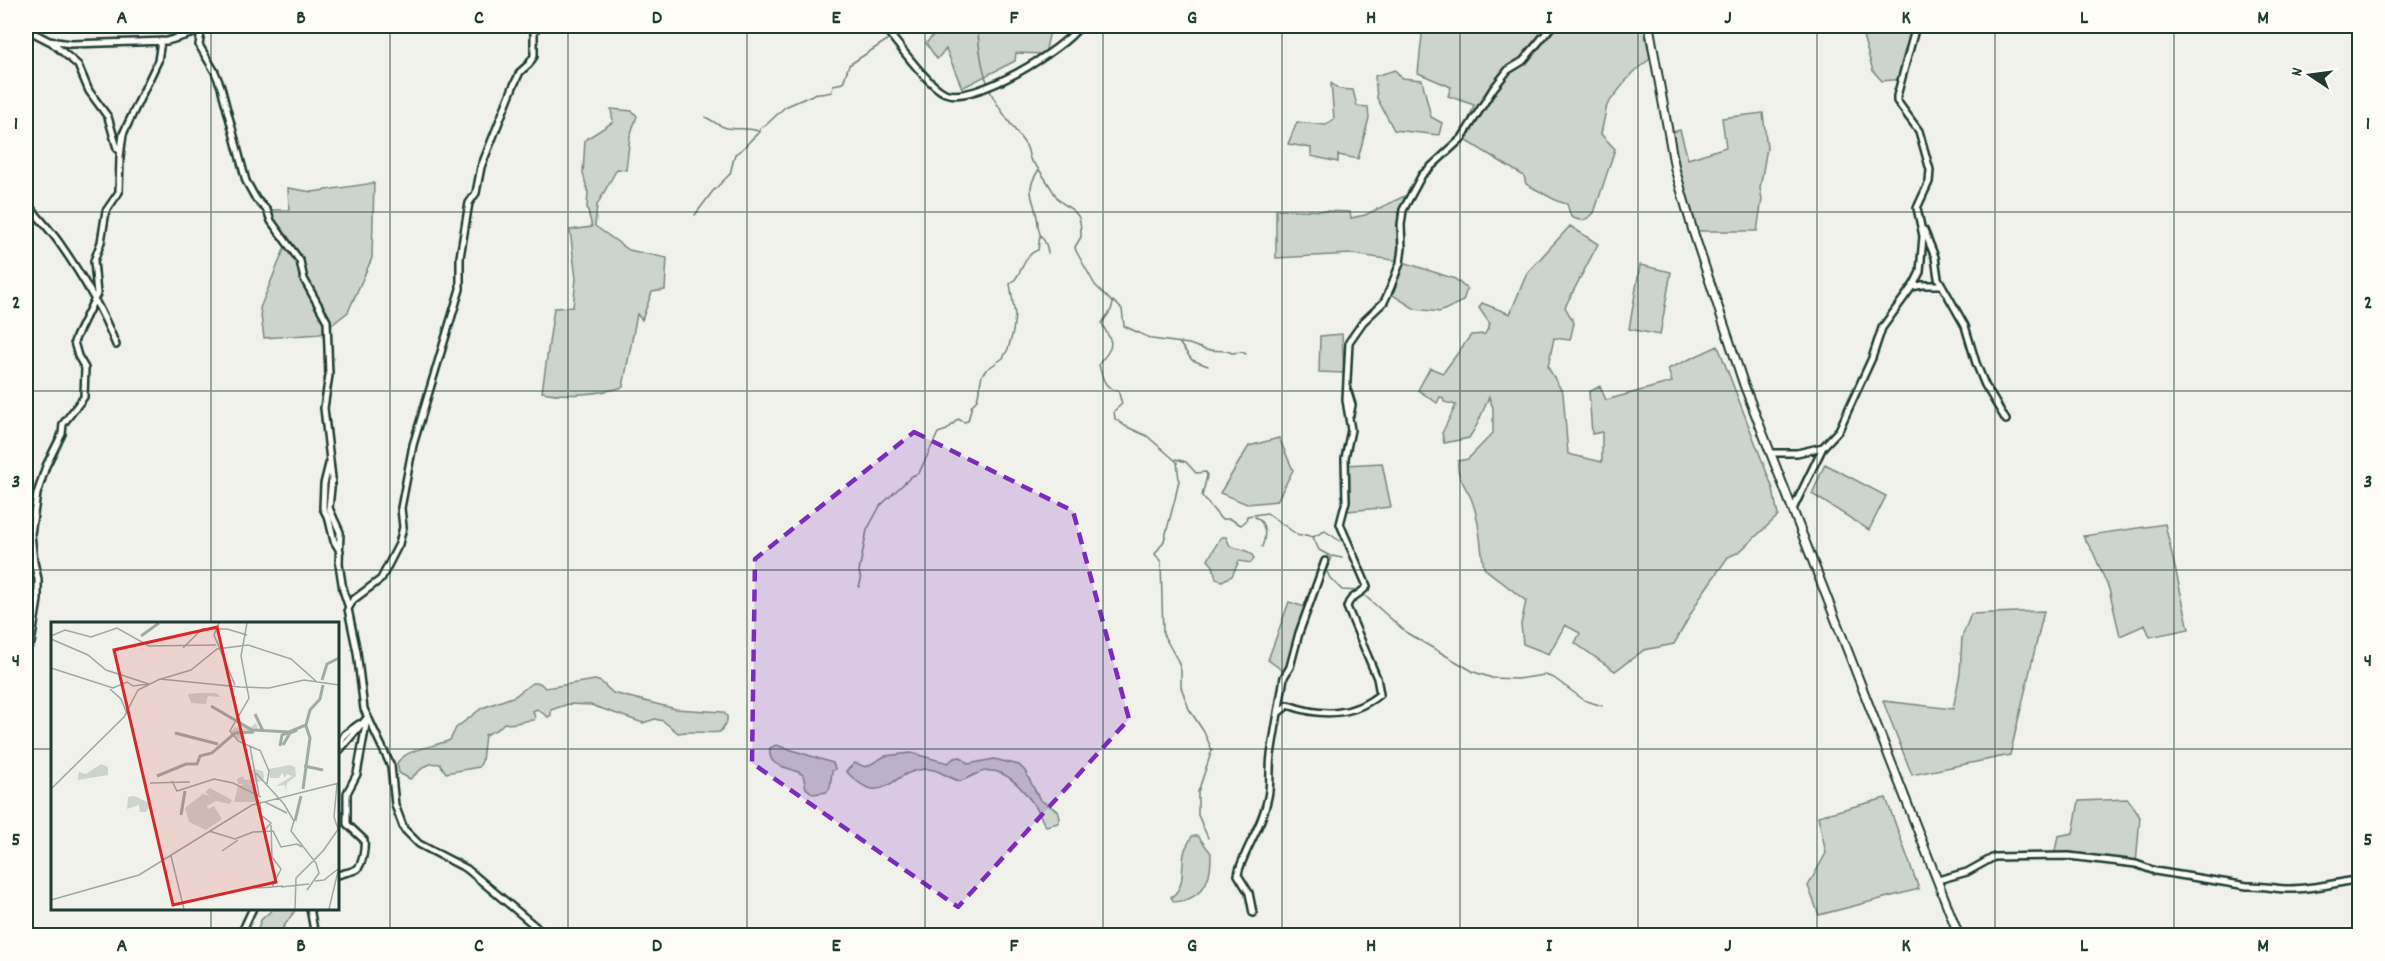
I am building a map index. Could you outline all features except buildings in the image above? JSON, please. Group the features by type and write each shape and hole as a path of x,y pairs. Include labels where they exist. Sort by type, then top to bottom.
{"main road":[{"path":"1649,26 1675,169 1744,385 1794,507 1959,936"}],"street":[{"path":"49,41 71,44 161,41 179,38 211,26"},
{"path":"348,605 381,579 399,544 403,527 401,508 414,445 460,289 460,257 469,203 476,193 481,167 513,87 520,72 534,56 534,33 537,26"},
{"path":"883,26 935,86 947,94 962,95 980,90 1040,60 1063,45 1080,26"},
{"path":"1278,713 1288,705 1311,713 1337,714 1367,705 1380,694 1377,678 1347,607 1351,600 1362,593 1367,586 1340,524 1347,491 1345,458 1351,430 1346,388 1349,342 1363,322 1384,302 1390,289 1400,263 1403,210 1422,175 1462,138 1484,102 1508,70 1523,61 1552,26"},
{"path":"1916,26 1897,96 1921,136 1930,170 1929,182 1917,208 1923,228 1932,245 1937,274 1965,326 1985,385 2006,420"},
{"path":"201,28 199,45 221,87 246,181 300,261 304,279 327,321 329,375 324,408 332,484 329,512 340,532 339,564 359,661 366,720 391,766 395,805 404,829 410,837 468,869 547,936"},
{"path":"26,29 49,41 78,65 89,90 108,117 117,148 120,151"},
{"path":"26,649 31,643 38,600 38,579 32,546 33,511 39,486 55,445 62,434 63,424 84,397 85,368 78,356 75,342 80,326 95,297 97,281 94,261 101,242 106,211 119,192 120,151 123,134 158,61 161,41"},
{"path":"26,202 58,241 95,297 109,324 116,345"},
{"path":"1794,507 1823,447 1839,430 1872,358 1882,327 1912,287 1921,265 1923,228"},
{"path":"1912,287 1942,285"},
{"path":"1772,453 1797,453 1823,447"},
{"path":"1253,913 1249,893 1238,875 1239,870 1250,842 1258,830 1268,796 1271,757 1284,677 1290,667 1299,633 1325,561"},
{"path":"339,744 345,734 366,720"},
{"path":"339,751 366,720"},
{"path":"339,875 357,869 364,849 364,840 347,824 346,800 357,774 366,720"},
{"path":"1938,880 1967,872 1994,858 2031,855 2068,856 2136,864 2155,871 2247,886 2260,885 2283,889 2305,888 2360,879"},
{"path":"240,936 253,910"},
{"path":"310,910 315,936"}],"highlighted area":[{"path":"914,432 1073,511 1129,719 958,907 752,763 755,559"}],"shaded area":[{"path":"942,26 1051,26 1045,54 1016,53 1015,61 962,88 946,49 937,59 926,43"},
{"path":"1423,26 1525,26 1578,30 1579,26 1644,26 1650,59 1632,73 1607,105 1601,134 1615,149 1594,213 1591,216 1583,220 1571,217 1567,204 1526,184 1524,176 1462,138 1474,105 1448,96 1451,87 1418,73"},
{"path":"1893,26 1916,26 1903,79 1882,81 1873,71 1863,36"},
{"path":"1395,70 1402,78 1422,80 1431,117 1442,123 1439,135 1394,130 1377,98 1375,76"},
{"path":"1331,83 1339,89 1353,90 1357,106 1368,107 1369,118 1358,159 1338,155 1338,162 1311,156 1311,148 1288,144 1297,122 1326,125 1334,119"},
{"path":"611,109 632,111 637,116 630,136 626,170 617,169 597,205 595,226 629,250 667,258 665,290 652,292 642,320 637,314 623,387 583,394 542,392 554,308 573,307 576,279 570,230 592,227 583,173 585,140 613,122"},
{"path":"1763,113 1767,148 1760,188 1762,199 1757,231 1693,231 1669,133 1680,130 1688,159 1726,147 1722,118"},
{"path":"374,183 372,258 348,312 320,334 264,338 260,308 287,242 267,210 289,210 288,188 312,192"},
{"path":"1413,192 1403,210 1400,261 1352,254 1276,258 1276,209 1350,212 1351,218 1365,215"},
{"path":"1570,226 1598,244 1565,307 1574,323 1570,340 1554,338 1548,367 1563,393 1568,454 1602,462 1602,432 1592,434 1589,392 1600,386 1606,400 1672,382 1668,369 1718,346 1773,489 1778,516 1739,552 1728,557 1702,594 1674,644 1644,650 1615,671 1575,643 1580,633 1565,625 1549,654 1523,644 1521,624 1526,601 1484,568 1476,513 1458,471 1458,461 1468,459 1493,433 1493,408 1489,397 1469,438 1444,443 1442,433 1456,405 1444,402 1440,397 1437,403 1418,390 1430,368 1443,373 1471,335 1485,334 1490,324 1479,308 1482,303 1510,314 1527,273"},
{"path":"1400,261 1455,279 1467,289 1463,301 1440,312 1415,309 1388,292"},
{"path":"1640,265 1671,272 1660,335 1629,329"},
{"path":"1342,334 1344,373 1319,372 1320,336"},
{"path":"1279,438 1293,470 1277,501 1247,504 1220,493 1249,446"},
{"path":"1382,463 1391,507 1348,511 1345,465"},
{"path":"1825,464 1886,496 1869,530 1812,494"},
{"path":"2165,524 2189,629 2150,637 2145,625 2120,636 2109,589 2093,552 2083,536"},
{"path":"1222,537 1226,537 1230,546 1247,551 1254,558 1251,563 1239,561 1232,576 1222,581 1216,579 1213,566 1208,560"},
{"path":"1289,602 1308,608 1286,673 1268,660"},
{"path":"2044,611 2010,755 1912,775 1883,701 1953,709 1960,673 1962,637 1971,614"},
{"path":"595,680 601,682 613,693 676,709 723,712 727,716 727,722 720,732 678,733 663,721 655,719 643,723 591,705 568,704 551,710 551,715 548,717 537,709 533,711 534,720 504,723 498,729 485,735 482,761 479,767 446,773 440,764 435,763 424,767 410,779 399,773 397,763 401,758 450,740 456,728 482,708 515,696 532,683 540,683 545,688"},
{"path":"776,745 833,763 835,769 832,771 830,788 827,792 813,794 806,788 803,775 776,764 770,755 770,748"},
{"path":"911,753 948,763 954,758 961,757 968,764 994,759 1019,765 1025,771 1040,800 1058,811 1060,818 1058,823 1046,826 1022,789 1009,777 994,771 982,772 960,781 934,770 925,769 913,771 878,789 859,783 846,771 855,763 866,767 885,756"},
{"path":"1886,798 1919,889 1819,915 1808,886 1826,853 1818,816"},
{"path":"2128,799 2140,817 2136,864 2054,856 2058,836 2073,833 2079,801"},
{"path":"1192,836 1198,836 1211,853 1210,871 1199,892 1192,897 1174,902 1171,897 1179,888 1185,850"},
{"path":"272,910 295,910 278,935 256,935 261,920"}],"waterway":[{"path":"695,215 713,191 730,174 735,154 760,132 760,128 785,107 817,93 832,92 833,85 843,83 849,65 898,33 904,26"},
{"path":"978,26 982,65 992,94 1026,146 1031,161 1058,199 1079,218 1081,237 1075,247 1076,251 1095,285 1113,303 1102,323 1111,344 1099,365 1107,385 1118,390 1122,404 1114,411 1115,419 1147,436 1177,462 1179,480 1175,499 1164,541 1155,554 1161,562 1163,634 1178,661 1181,671 1181,687 1189,709 1204,732 1212,750 1198,792 1198,815 1208,838"},
{"path":"705,117 727,128 760,132"},
{"path":"1038,171 1032,184 1031,194 1039,232 1046,243 1048,253"},
{"path":"859,587 861,580 859,571 867,530 880,506 912,476 919,473 938,433 947,430 958,419 968,421 972,405 977,400 982,375 1003,358 1008,349 1015,315 1010,284 1018,276 1029,256 1038,250 1040,235"},
{"path":"1113,301 1122,309 1124,326 1152,339 1189,344 1206,350 1246,354"},
{"path":"1180,344 1192,360 1208,366"},
{"path":"1176,459 1186,462 1196,473 1206,472 1202,496 1221,519 1230,519 1241,525 1246,521 1247,516 1267,513 1299,536 1313,537 1319,550 1330,556 1331,560 1326,570 1330,578 1342,590 1358,591"},
{"path":"1255,517 1264,526 1262,547"},
{"path":"1313,537 1325,531 1340,541"},
{"path":"1332,556 1342,558"},
{"path":"1363,594 1407,633 1474,672 1492,678 1517,679 1545,675 1554,678 1584,700 1602,706"}]}
